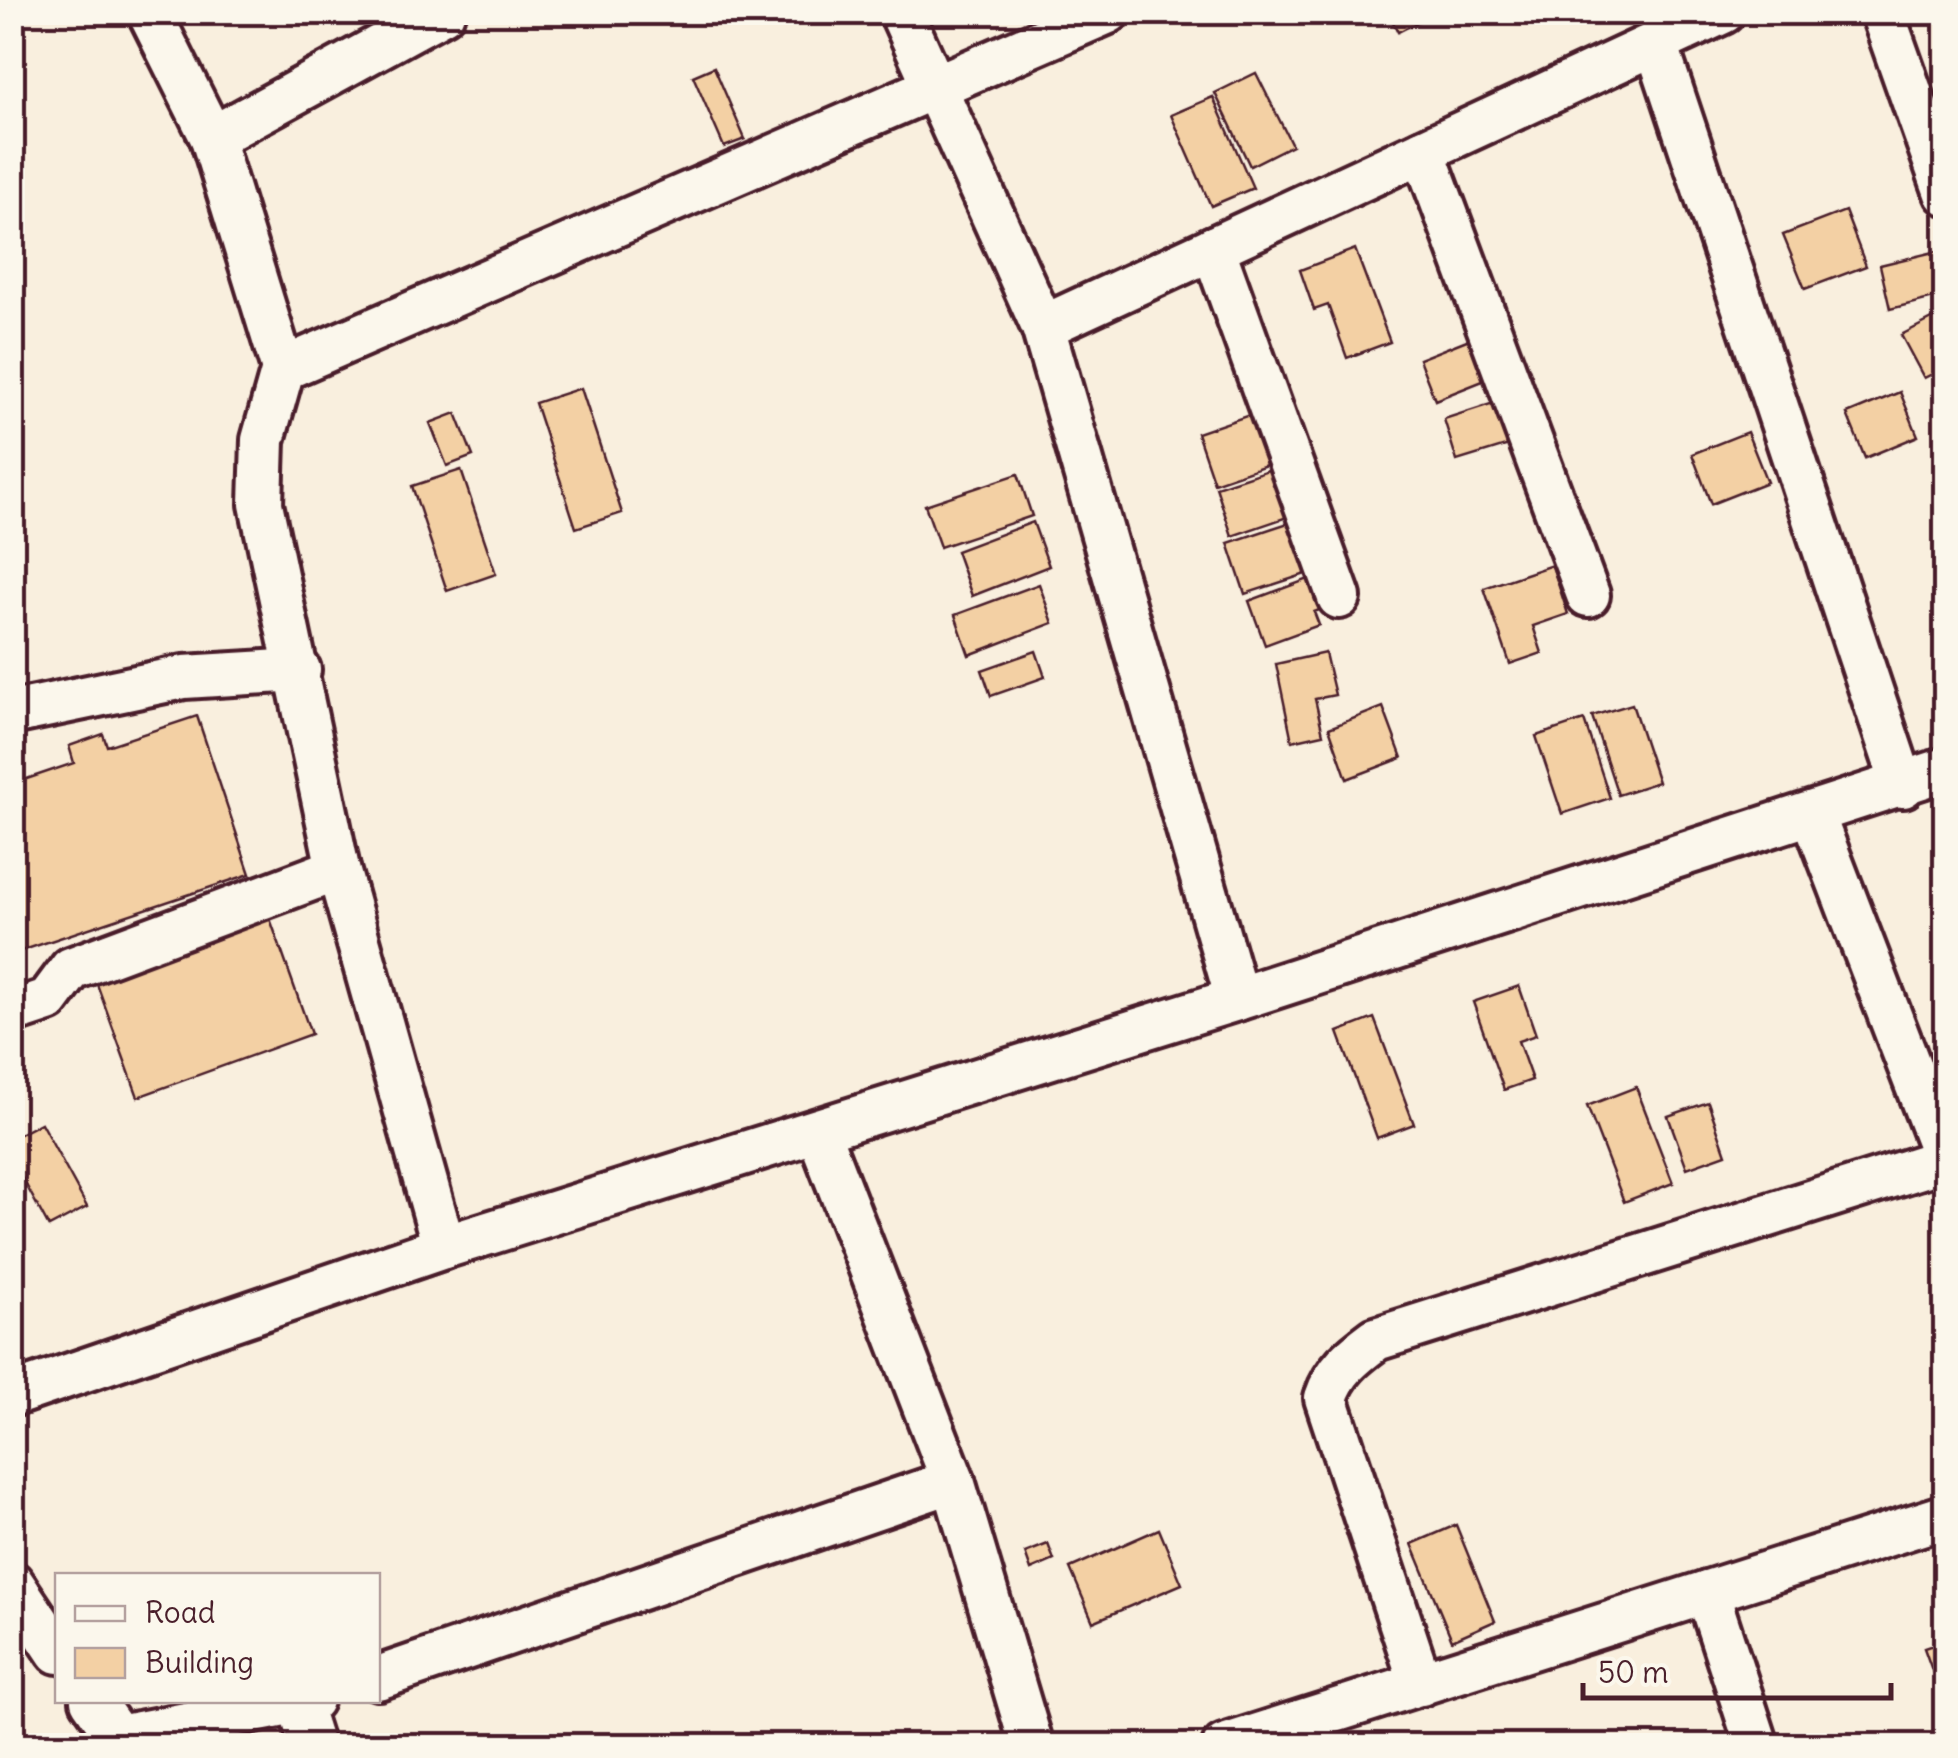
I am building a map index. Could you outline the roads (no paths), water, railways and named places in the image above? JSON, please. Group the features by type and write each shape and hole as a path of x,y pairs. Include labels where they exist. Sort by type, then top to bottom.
{"street":[{"path":"148,12 212,138 283,369 263,440 262,504 338,869 444,1246"},
{"path":"212,138 443,12"},
{"path":"901,12 1044,326 1237,999"},
{"path":"283,369 1108,12"},
{"path":"1044,326 1724,12"},
{"path":"1882,12 1946,193"},
{"path":"1656,44 1903,786"},
{"path":"1423,151 1588,595"},
{"path":"1213,248 1339,597"},
{"path":"12,713 184,678 299,670"},
{"path":"12,1395 444,1246 818,1132 1946,770"},
{"path":"1421,1684 1326,1398 1332,1378 1350,1358 1376,1339 1945,1159 1814,815"},
{"path":"12,1012 48,1000 71,969 338,869"},
{"path":"818,1132 952,1481 1032,1746"},
{"path":"380,1677 952,1481"},
{"path":"1224,1746 1946,1516"},
{"path":"12,1583 55,1648"},
{"path":"1708,1592 1757,1746"},
{"path":"94,1703 118,1737 305,1703 312,1746"}]}
